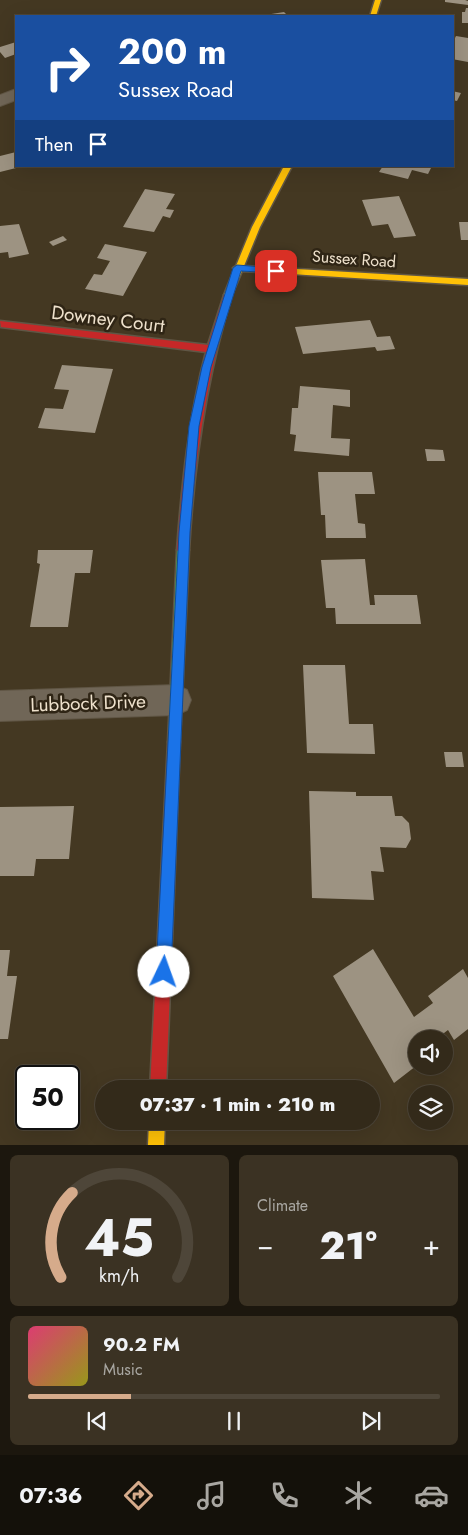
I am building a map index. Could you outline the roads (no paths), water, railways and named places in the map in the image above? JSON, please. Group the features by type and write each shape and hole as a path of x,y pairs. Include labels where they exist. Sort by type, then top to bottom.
{"main road":[{"path":"373,15 378,0"},
{"path":"158,1080 184,532 194,426 212,349 237,268 265,205 287,167"},
{"name":"Sussex Road","path":"237,268 468,282"},
{"name":"Downey Court","path":"0,324 212,349"},
{"path":"156,1145 157,1130"}],"street":[{"path":"0,101 15,94"},
{"name":"Lubbock Drive","path":"0,706 176,700"}]}
